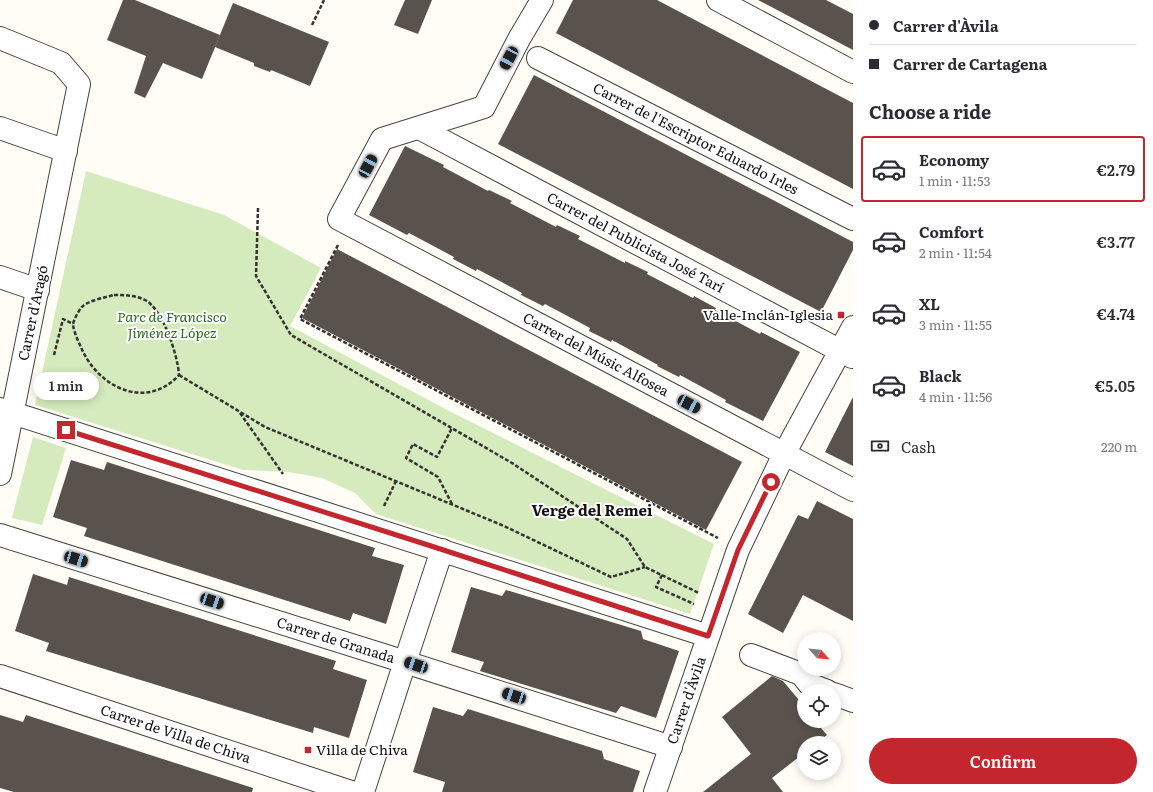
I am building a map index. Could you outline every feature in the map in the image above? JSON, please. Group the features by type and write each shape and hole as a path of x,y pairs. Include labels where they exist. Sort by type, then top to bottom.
{"street":[{"path":"419,128 484,107 519,39 542,0"},
{"path":"718,0 853,72"},
{"name":"Carrer d'Aragó","path":"0,38 61,63 79,84 38,290 6,411 0,474"},
{"name":"Carrer de l'Escriptor Eduardo Irles","path":"538,58 853,219"},
{"path":"0,128 66,151"},
{"name":"Carrer del Músic Alfosea","path":"419,128 382,139 339,219 853,490"},
{"name":"Carrer del Publicista José Tarí","path":"419,128 846,354"},
{"path":"0,277 38,290"},
{"name":"Carrer d'Àvila","path":"655,792 738,550 784,454 846,354 853,327"},
{"path":"6,411 708,636"},
{"name":"Carrer de Granada","path":"0,535 671,747"},
{"path":"363,792 442,550"},
{"path":"750,655 801,674 809,684"},
{"name":"Carrer de Villa de Chiva","path":"0,676 351,792"},
{"path":"841,697 853,701"}],"path":[{"path":"312,25 324,0"},
{"path":"258,208 256,276 291,335 512,463 627,539 645,567 701,594"},
{"path":"339,243 300,319 721,540"},
{"path":"114,295 132,296 146,301 156,311 170,337 179,374 172,382 149,392 134,393 118,388 98,372 84,358 76,338 73,324 81,307 100,298 114,295"},
{"path":"54,355 63,319 73,324"},
{"path":"179,374 264,426 504,526 611,577 645,567"},
{"path":"238,410 285,476"},
{"path":"452,428 437,457 413,444 406,458 438,477 452,505"},
{"path":"383,509 396,481"},
{"path":"662,575 656,587 697,605"}],"green space":[{"name":"Parc de Francisco Jiménez López","path":"86,171 224,215 321,268 290,326 451,412 714,544 690,614 376,514 355,493 322,478 289,472 243,470 35,405"},
{"path":"33,437 66,448 42,525 12,518"}],"building":[{"path":"123,0 135,0 220,35 202,79 163,63 145,98 134,93 146,56 107,40"},
{"path":"405,0 432,0 418,34 394,25"},
{"path":"573,0 657,0 853,103 853,189 556,33"},
{"path":"758,0 826,0 853,14 853,50"},
{"path":"233,3 329,42 310,86 271,70 270,72 254,66 254,63 215,47"},
{"path":"534,75 853,242 853,250 821,312 498,144"},
{"path":"405,146 444,165 443,167 488,191 489,190 512,201 510,203 556,227 557,225 580,236 578,239 625,263 625,261 648,272 647,274 693,298 694,296 716,308 715,310 760,334 761,332 800,352 763,421 725,402 726,400 680,375 679,377 612,340 611,342 589,331 590,328 545,304 543,306 521,295 522,293 477,269 476,271 453,259 454,257 409,233 407,235 369,215"},
{"path":"337,249 742,462 706,530 302,318"},
{"path":"853,397 853,466 825,452"},
{"path":"71,460 104,470 107,462 375,548 372,556 404,565 386,624 353,613 350,621 84,536 87,528 53,517"},
{"path":"817,501 853,519 853,621 803,595 783,633 748,614 798,515 808,519"},
{"path":"33,574 67,585 69,577 336,661 333,669 367,680 349,738 314,727 313,733 46,651 49,643 15,631"},
{"path":"471,587 502,596 506,590 641,631 643,639 679,651 656,718 621,706 616,713 480,671 484,662 451,652"},
{"path":"772,676 783,681 797,698 797,728 821,728 827,735 797,736 797,758 772,778 783,792 703,792 751,754 722,717"},
{"path":"433,707 463,716 468,709 602,751 604,759 640,771 633,792 442,792 445,782 413,772"},
{"path":"0,715 23,722 26,715 253,788 252,792 14,792 0,788"}],"place":[{"name":"Valle-Inclán-Iglesia","path":"841,315"},
{"name":"Villa de Chiva","path":"308,750"}],"district":[{"name":"Verge del Remei","path":"592,511"}],"route":[{"path":"66,430 708,636 738,550 771,482"}]}
